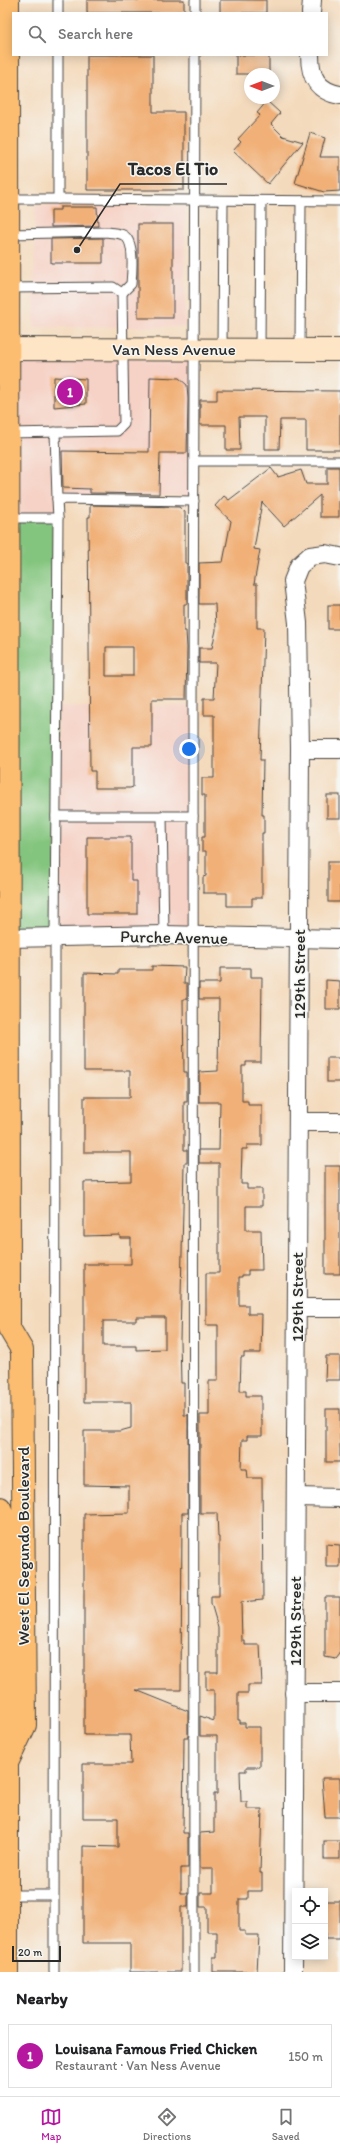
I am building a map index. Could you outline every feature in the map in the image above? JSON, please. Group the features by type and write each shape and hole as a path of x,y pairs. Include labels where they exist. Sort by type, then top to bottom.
{"main road":[{"name":"West El Segundo Boulevard","path":"3,1763 24,1725 22,1350 5,1336 4,1078 8,938 4,891 4,776 8,518 4,486 8,433 4,349 8,288 9,234 8,0"},
{"name":"Van Ness Avenue","path":"4,349 340,350"},
{"path":"0,1508 6,1522 7,1533 3,1763"},
{"name":"West El Segundo Boulevard","path":"0,1740 3,1763 8,1895 8,1972"}],"street":[{"path":"311,12 312,0"},
{"path":"310,56 310,65 314,80 320,87 340,95"},
{"name":"129th Street","path":"293,1972 300,749 298,623 293,581 299,566 310,556 325,554 340,556"},
{"path":"300,749 340,749"},
{"name":"Purche Avenue","path":"8,938 164,935 340,939"},
{"path":"298,1122 340,1122"},
{"path":"297,1308 340,1308"},
{"path":"296,1497 340,1498"},
{"path":"294,1693 340,1693"}],"lane":[{"path":"58,0 58,12"},
{"path":"195,0 195,12"},
{"path":"58,56 58,200"},
{"path":"194,1972 193,816 194,350 196,201 195,56"},
{"path":"9,199 340,201"},
{"path":"222,350 223,201"},
{"path":"260,350 261,201"},
{"path":"300,350 301,201"},
{"path":"9,234 107,232 123,235 128,238 131,246 132,284 122,293"},
{"path":"8,288 113,287 122,293"},
{"path":"8,433 117,431 124,424 122,293"},
{"path":"54,1972 55,937 58,518 55,432"},
{"path":"194,461 340,461"},
{"path":"57,499 194,501"},
{"path":"8,518 58,518"},
{"path":"56,816 193,816"},
{"path":"162,816 164,935"},
{"path":"8,1895 53,1895"}],"shaded area":[{"path":"35,206 185,206 185,327 34,327"},
{"path":"9,349 194,349 194,495 60,497 58,518 8,518"},
{"path":"193,706 193,937 55,937 58,707"}],"green space":[{"path":"8,518 58,518 55,937 8,938"}],"building":[{"path":"87,0 184,0 184,12 87,12"},
{"path":"220,0 266,0 266,12 220,12"},
{"path":"87,56 153,56 153,112 184,112 184,190 87,190"},
{"path":"236,56 269,56 269,68 244,68 244,74 236,74"},
{"path":"264,104 270,104 280,113 271,124 283,136 303,142 268,184 233,151 241,142 238,139 260,115 257,113"},
{"path":"310,133 325,138 320,157 340,157 340,191 324,192 295,183"},
{"path":"60,207 97,207 98,226 51,227 51,210 60,210"},
{"path":"138,224 173,224 173,318 138,318"},
{"path":"103,238 103,263 51,263 51,239"},
{"path":"54,377 86,379 86,404 54,407"},
{"path":"150,377 179,378 187,385 187,453 160,453 159,494 90,493 90,489 63,488 62,451 149,452"},
{"path":"217,390 340,391 340,450 306,450 306,420 280,420 279,449 265,449 265,417 239,417 240,450 226,450 226,425 200,425 200,400 217,400"},
{"path":"327,467 339,467 339,517 320,517 320,495 284,526 262,502 254,549 260,550 254,584 257,584 257,628 264,628 260,760 263,760 262,815 264,815 264,833 262,833 262,898 252,898 252,906 227,906 227,893 203,893 203,877 206,876 206,851 202,851 202,837 205,837 205,795 202,795 202,778 214,778 214,715 204,715 204,698 214,698 216,663 199,663 199,648 212,648 216,630 215,604 199,604 199,563 223,562 231,521 215,506 224,496 229,500 271,468 278,477 301,470 306,484 327,484"},
{"path":"90,505 179,507 185,512 185,563 187,563 187,604 184,604 184,631 186,631 187,648 186,699 152,699 152,747 133,747 133,787 130,788 95,788 95,771 90,771 88,517 90,517","holes":["106,647 133,647 133,676 106,676"]},
{"path":"328,605 340,605 340,629 328,629"},
{"path":"327,795 340,795 340,818 327,818"},
{"path":"87,837 131,837 131,881 137,881 137,914 87,914"},
{"path":"328,862 340,862 340,902 328,902"},
{"path":"152,966 185,967 184,983 187,983 187,999 183,999 184,1072 187,1072 187,1102 184,1102 184,1150 187,1150 187,1163 184,1163 180,1340 181,1383 184,1383 184,1415 188,1415 188,1513 182,1513 181,1690 136,1690 188,1711 188,1737 184,1737 183,1833 188,1833 188,1868 181,1868 181,1893 188,1893 188,1907 181,1907 181,1972 130,1972 130,1943 83,1943 83,1846 118,1847 118,1818 83,1818 83,1764 131,1764 130,1735 84,1735 84,1514 129,1513 129,1486 84,1485 84,1431 120,1431 131,1428 131,1402 84,1402 84,1264 131,1264 131,1238 120,1238 120,1235 84,1236 84,1182 131,1181 131,1152 84,1152 84,1097 130,1097 130,1071 84,1071 84,973 118,974 118,970 152,970","holes":["136,1317 165,1317 165,1349 136,1350 136,1346 103,1346 103,1321 136,1321"]},
{"path":"220,968 251,968 251,977 262,977 261,1062 246,1062 246,1066 242,1066 242,1101 248,1101 248,1105 262,1105 262,1145 247,1145 247,1149 242,1149 241,1184 247,1184 247,1189 262,1189 262,1206 246,1206 246,1230 261,1230 262,1270 248,1270 248,1275 242,1275 242,1277 239,1277 239,1305 248,1305 248,1314 262,1314 261,1353 244,1353 244,1357 241,1357 240,1391 246,1391 246,1396 261,1396 262,1419 262,1436 247,1436 247,1440 242,1440 241,1469 247,1469 248,1478 262,1478 263,1600 241,1602 242,1641 245,1641 245,1645 260,1645 262,1685 248,1685 248,1693 238,1693 238,1720 240,1720 240,1723 245,1723 245,1727 260,1727 260,1767 246,1767 246,1771 240,1771 241,1802 247,1802 247,1809 262,1809 260,1873 262,1873 262,1891 248,1891 248,1899 239,1899 239,1931 245,1931 245,1935 259,1935 257,1972 213,1972 213,1957 217,1957 217,1932 207,1932 207,1907 200,1907 200,1893 213,1893 213,1868 200,1868 200,1833 214,1832 214,1794 217,1794 217,1736 200,1736 200,1716 214,1721 214,1690 206,1690 206,1672 218,1672 218,1627 211,1603 211,1596 219,1596 219,1537 217,1513 200,1513 200,1415 209,1415 209,1381 218,1381 218,1325 206,1325 206,1273 219,1273 219,1163 199,1163 199,1150 219,1150 220,1102 199,1102 199,1072 218,1071 219,999 199,999 199,983 220,983"},
{"path":"326,980 340,981 340,1009 326,1009"},
{"path":"327,1058 340,1058 340,1082 327,1082"},
{"path":"325,1166 340,1166 340,1274 325,1274"},
{"path":"326,1356 340,1356 340,1380 325,1380"},
{"path":"326,1409 340,1409 340,1462 326,1462"},
{"path":"326,1544 340,1545 340,1567 326,1567"},
{"path":"325,1597 340,1597 340,1654 336,1659 325,1657"},
{"path":"322,1778 340,1778 340,1817 325,1817"},
{"path":"324,1841 340,1841 340,1859 324,1859"},
{"path":"328,1901 340,1901 340,1939 328,1939"}],"place":[{"name":"Tacos El Tio","path":"77,250"},
{"name":"Louisana Famous Fried Chicken","path":"70,392"}]}
